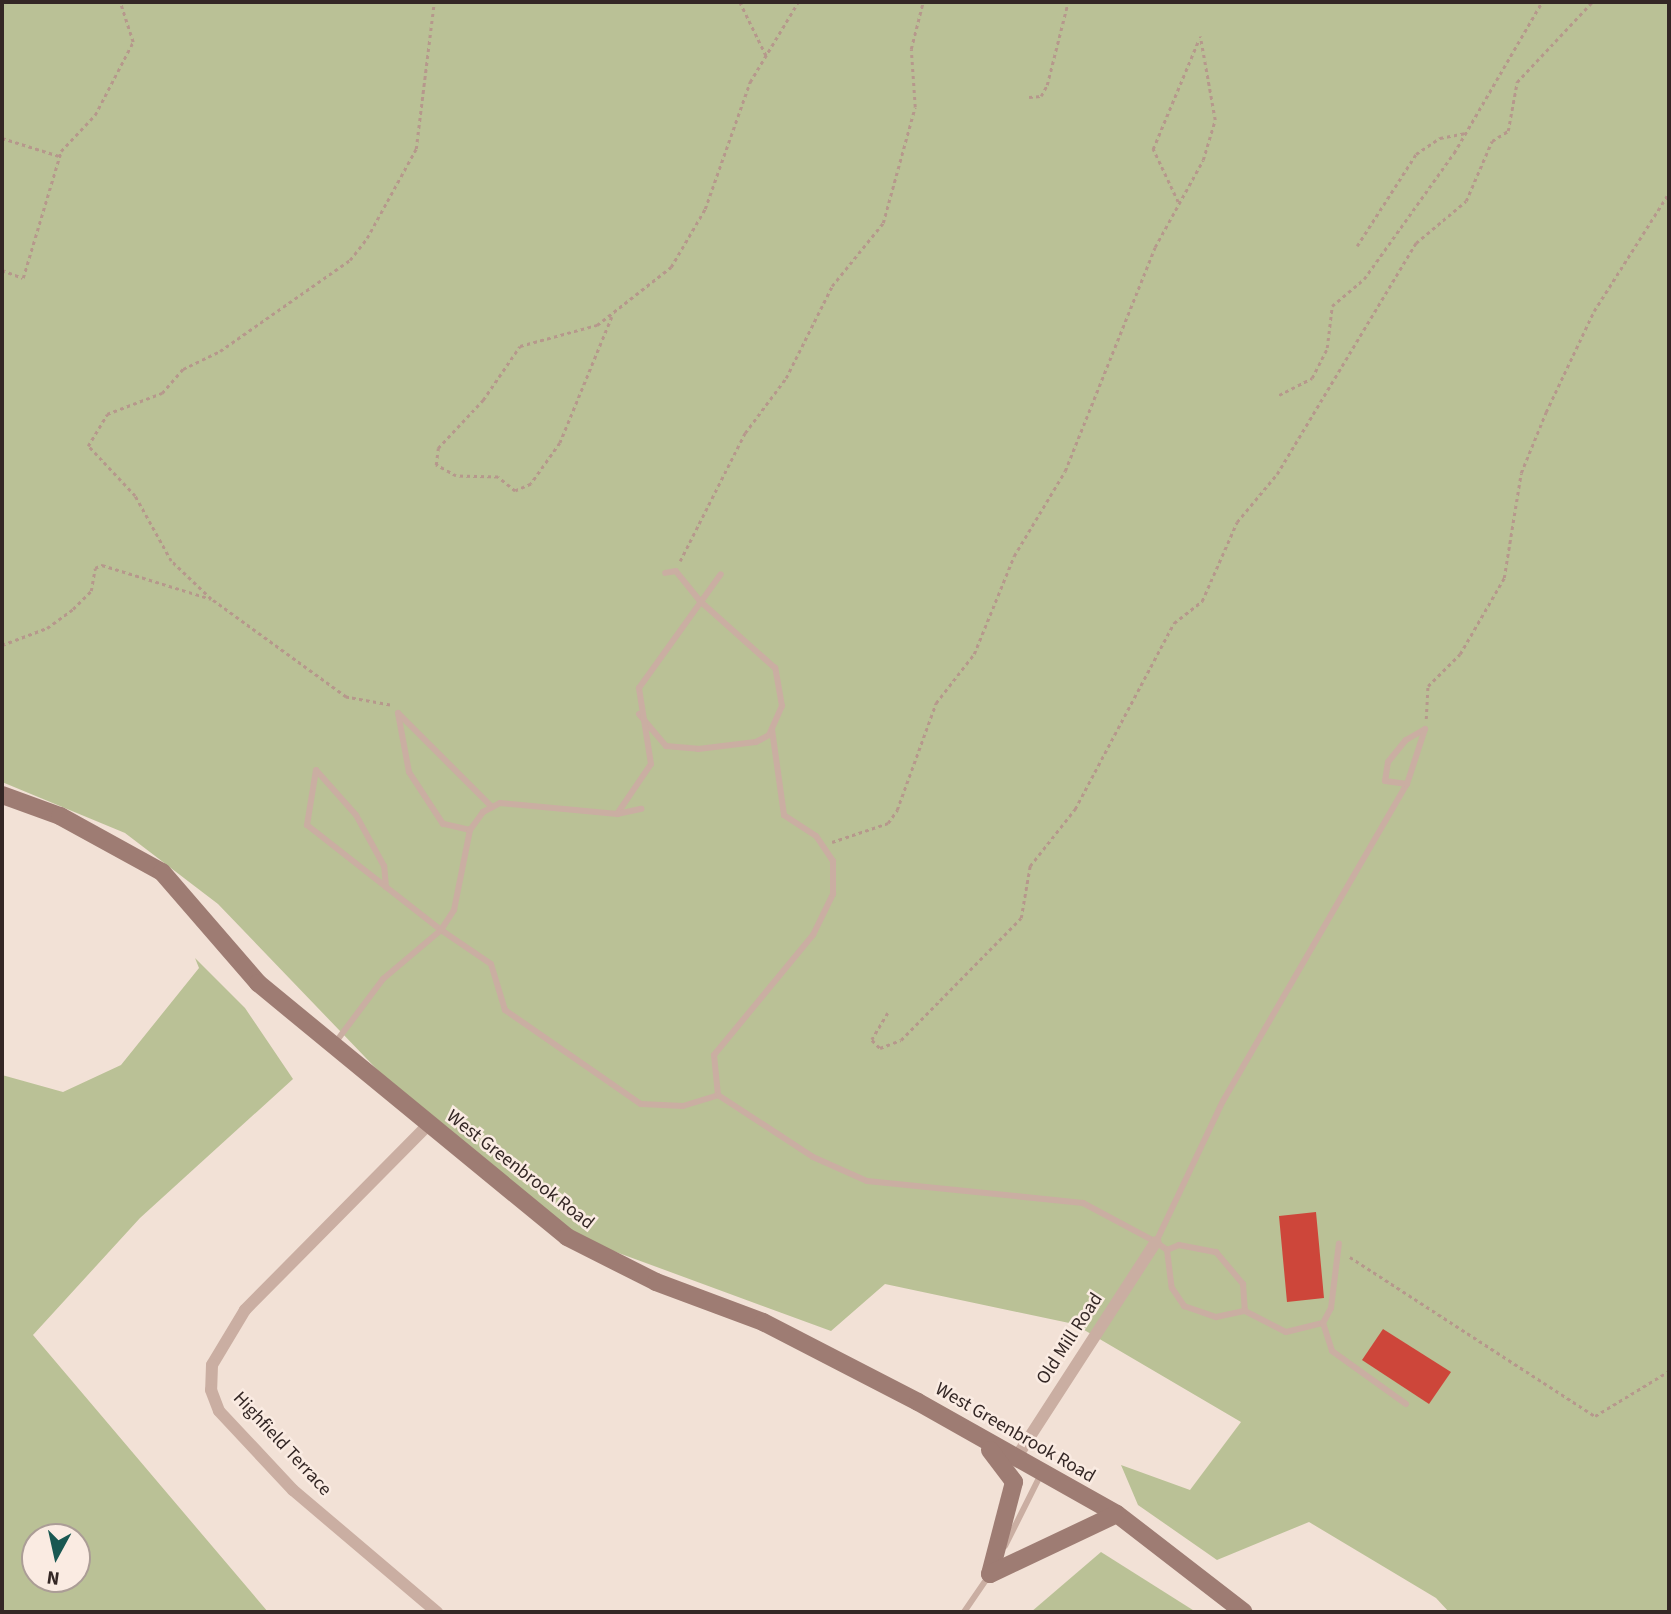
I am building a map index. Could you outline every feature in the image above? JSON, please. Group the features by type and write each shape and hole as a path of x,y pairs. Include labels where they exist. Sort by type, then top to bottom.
{"street":[{"name":"West Greenbrook Road","path":"2,795 94,832 162,872 247,973 429,1124 585,1248 763,1322 1042,1472 1117,1514 1244,1612"},
{"name":"Highfield Terrace","path":"429,1124 245,1310 212,1365 211,1390 219,1411 293,1490 437,1612"},
{"name":"Old Mill Road","path":"1016,1458 1156,1242"},
{"path":"956,1426 1001,1458 1014,1482 990,1574"},
{"path":"990,1574 1117,1514"}],"lane":[{"path":"639,714 654,736 680,750 756,742 772,730 782,706 775,667 700,601 676,571 665,573"},
{"path":"617,814 651,764 636,699 649,668 721,574"},
{"path":"470,830 443,824 409,772 397,713 492,807"},
{"path":"1407,784 1385,781 1388,762 1406,740 1425,729"},
{"path":"1156,1242 1223,1101 1407,784 1425,729"},
{"path":"718,1095 714,1055 828,911 833,861 822,845 784,815 772,730"},
{"path":"386,887 384,866 356,815 316,770 307,825 386,887 441,930 491,964 505,1010 641,1104 683,1106 718,1095"},
{"path":"334,1045 383,979 441,930 454,910 470,830 492,807 529,803 617,814 641,809"},
{"path":"718,1095 813,1157 867,1181 1083,1203 1167,1250 1196,1247 1225,1259 1243,1284 1245,1311"},
{"path":"1339,1243 1331,1308 1323,1323 1332,1350 1406,1404"},
{"path":"1167,1250 1172,1288 1184,1306 1216,1317 1245,1311 1286,1332 1323,1323"},
{"path":"964,1612 990,1574 1042,1472"}],"path":[{"path":"2,270 4,275 23,278 59,156 70,135 95,115 133,42 120,2"},
{"path":"392,706 346,697 211,599 172,561 135,496 88,446 89,437 107,414 162,393 183,369 220,351 349,260 407,174 416,149 434,2"},
{"path":"740,2 766,57"},
{"path":"612,317 559,443 531,484 515,491 498,477 456,476 436,464 438,447 483,400 520,346 612,317 671,267 694,231 750,82 798,2"},
{"path":"676,571 745,432 786,378 819,307 883,223 915,107 911,49 923,2"},
{"path":"1029,97 1041,96 1047,85 1068,2"},
{"path":"1279,395 1312,379 1327,348 1332,306 1364,279 1466,133 1542,2"},
{"path":"888,1013 873,1040 880,1048 901,1040 1021,918 1030,866 1075,809 1174,623 1202,601 1237,522 1277,474 1416,243 1466,201 1492,141 1508,131 1517,82 1592,2"},
{"path":"1639,2 1662,2"},
{"path":"822,845 888,823 897,810 936,703 974,654 1014,556 1065,471 1073,438 1108,376 1155,247 1179,204 1215,120 1200,36 1154,141 1179,204"},
{"path":"1357,246 1416,154 1448,135 1466,133"},
{"path":"2,138 59,156"},
{"path":"1425,729 1428,686 1460,654 1504,578 1521,473 1546,412 1594,311 1669,193"},
{"path":"2,645 47,628 72,609 91,591 95,568 102,565 189,597 211,599"},
{"path":"1339,1243 1353,1261 1436,1317 1595,1416 1669,1371"}],"green space":[{"path":"2,2 1669,2 1669,1612 1449,1612 1436,1598 1309,1522 1217,1560 1138,1505 1121,1465 1190,1490 1241,1422 1074,1324 885,1284 831,1331 575,1237 389,1082 218,904 125,833 2,782"},
{"path":"195,958 245,1008 293,1079 140,1218 33,1335 268,1612 2,1612 2,1075 63,1092 121,1065 199,968"},
{"path":"1101,1552 1196,1612 1031,1612"}],"building":[{"path":"1316,1212 1324,1298 1287,1302 1279,1216"},
{"path":"1383,1329 1451,1372 1429,1404 1362,1360"}]}
